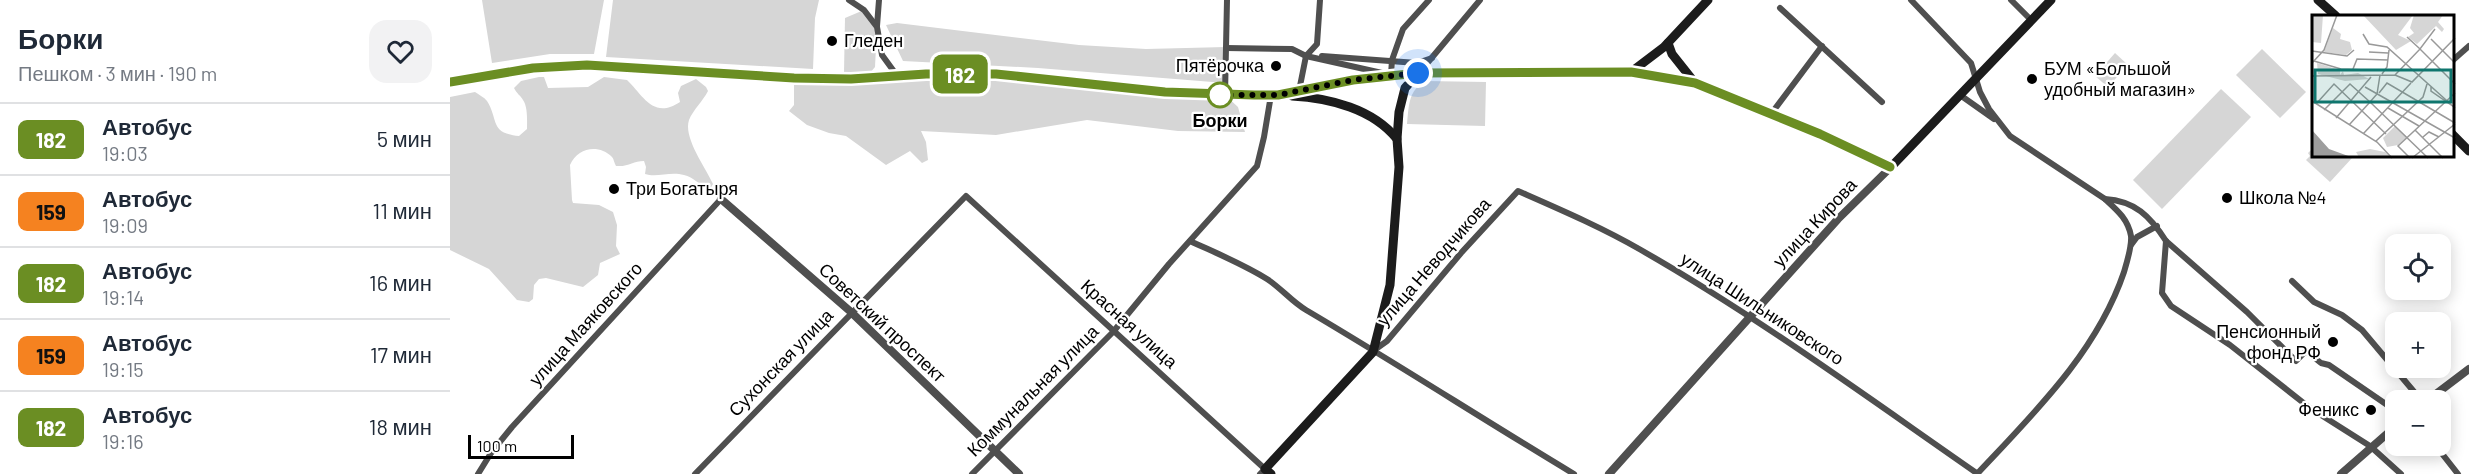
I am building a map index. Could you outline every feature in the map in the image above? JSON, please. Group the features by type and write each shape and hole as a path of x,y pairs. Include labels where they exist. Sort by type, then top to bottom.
{"main road":[{"path":"1631,72 1668,43 1708,0"},
{"name":"улица Кирова","path":"1890,167 2051,0"},
{"path":"2318,0 2335,15"},
{"path":"1668,43 1672,54 1695,83"},
{"path":"450,82 533,68 568,65 794,78 996,74 1165,92 1303,96 1345,106 1381,123 1397,140"},
{"path":"1274,95 1391,75 1418,73 1631,72 1695,83 1890,167"},
{"name":"улица Неводчикова","path":"1265,472 1373,352 1390,285 1399,177 1397,140 1401,97 1405,88 1418,73"},
{"path":"2454,136 2469,151"}],"street":[{"path":"849,0 864,10 877,27"},
{"path":"879,0 877,27 882,55 899,77"},
{"path":"1225,95 1227,0"},
{"path":"1299,91 1306,56 1317,44 1320,0"},
{"path":"1226,48 1293,49 1306,56 1391,75 1392,60 1403,29 1429,0"},
{"path":"1418,73 1480,0"},
{"path":"1911,0 1971,63 1983,97 1998,123"},
{"path":"2011,0 2032,21"},
{"path":"1780,8 1882,102"},
{"path":"1771,114 1822,46"},
{"path":"2454,59 2469,46"},
{"path":"1306,56 1417,63 1432,58"},
{"name":"Коммунальная улица","path":"972,474 1113,332 1257,166 1274,95"},
{"path":"1960,95 2031,151 2106,199 2123,216 2131,237 2114,301 2075,364 2052,394 1978,474"},
{"name":"улица Кирова","path":"1609,474 1839,219 1890,167"},
{"name":"улица Неводчикова","path":"1373,352 1388,341 1461,253 1518,191"},
{"name":"улица Шильниковского","path":"1518,191 1579,218 1639,249 1752,316 1978,474"},
{"name":"Сухонская улица","path":"695,474 966,196"},
{"name":"Красная улица","path":"966,196 1265,472"},
{"name":"Советский проспект","path":"721,199 851,312 1019,474"},
{"name":"улица Маяковского","path":"478,474 490,453 512,427 721,199"},
{"path":"2106,199 2122,200 2131,204 2157,226 2166,241 2247,312 2296,361 2306,351 2321,363 2329,364 2385,403"},
{"path":"2129,249 2137,237 2157,226"},
{"path":"1190,241 1231,259 1268,280 1304,309 1574,474"},
{"path":"2166,241 2162,293 2171,306 2230,345 2310,408 2370,446 2402,474"},
{"path":"2292,280 2314,302 2342,315 2362,330 2413,390"},
{"path":"2441,390 2469,369"},
{"path":"2341,474 2385,434"},
{"path":"2444,456 2458,474"}],"shaded area":[{"path":"482,0 604,0 594,54 550,54 492,63"},
{"path":"613,0 819,0 815,18 813,69 606,57"},
{"path":"864,10 877,27 875,67 870,73 844,73 845,18"},
{"path":"897,23 1079,45 1146,49 1226,47 1225,83 1038,68 903,61 886,25"},
{"path":"2262,49 2306,92 2280,118 2236,75"},
{"path":"2115,53 2128,65 2108,87 2095,76"},
{"path":"963,74 1225,95 1238,107 1245,132 1178,131 1087,120 996,135 921,131 926,142 928,160 922,163 910,151 886,165 846,136 807,125 789,111 794,105 794,78"},
{"path":"544,77 548,88 588,87 604,77 627,80 649,103 663,108 680,102 678,93 681,86 696,79 708,91 689,120 689,135 713,184 710,189 684,175 645,174 644,161 616,166 612,157 601,150 589,149 578,154 570,165 573,203 599,205 613,212 617,225 616,246 620,254 600,263 598,275 583,287 546,278 539,279 534,285 533,299 529,302 517,300 489,269 450,250 450,97 475,92 487,101 499,129 519,136 527,129 526,110 525,103 514,88 521,81"},
{"path":"1425,81 1486,82 1485,126 1407,124 1412,94"},
{"path":"2221,89 2251,117 2162,209 2133,180"},
{"path":"2312,149 2312,158 2352,158 2330,182 2306,160 2310,156 2308,153"}],"bus line":[{"name":"182","path":"450,82 533,68 587,65 794,78 851,79 926,74 996,74 1199,95 1278,95 1353,80 1418,73 1631,72 1695,83 1820,134 1890,167"}],"place":[{"name":"Гледен","path":"832,41"},
{"name":"Пятёрочка","path":"1276,66"},
{"name":"БУМ «Большой удобный магазин»","path":"2032,79"},
{"name":"Борки","path":"1220,95"},
{"name":"Три Богатыря","path":"614,189"},
{"name":"Школа №4","path":"2227,198"},
{"name":"Пенсионный фонд РФ","path":"2333,342"},
{"name":"Феникс","path":"2371,410"}],"route":[{"path":"1220,95 1278,95 1353,80 1418,73"}]}
